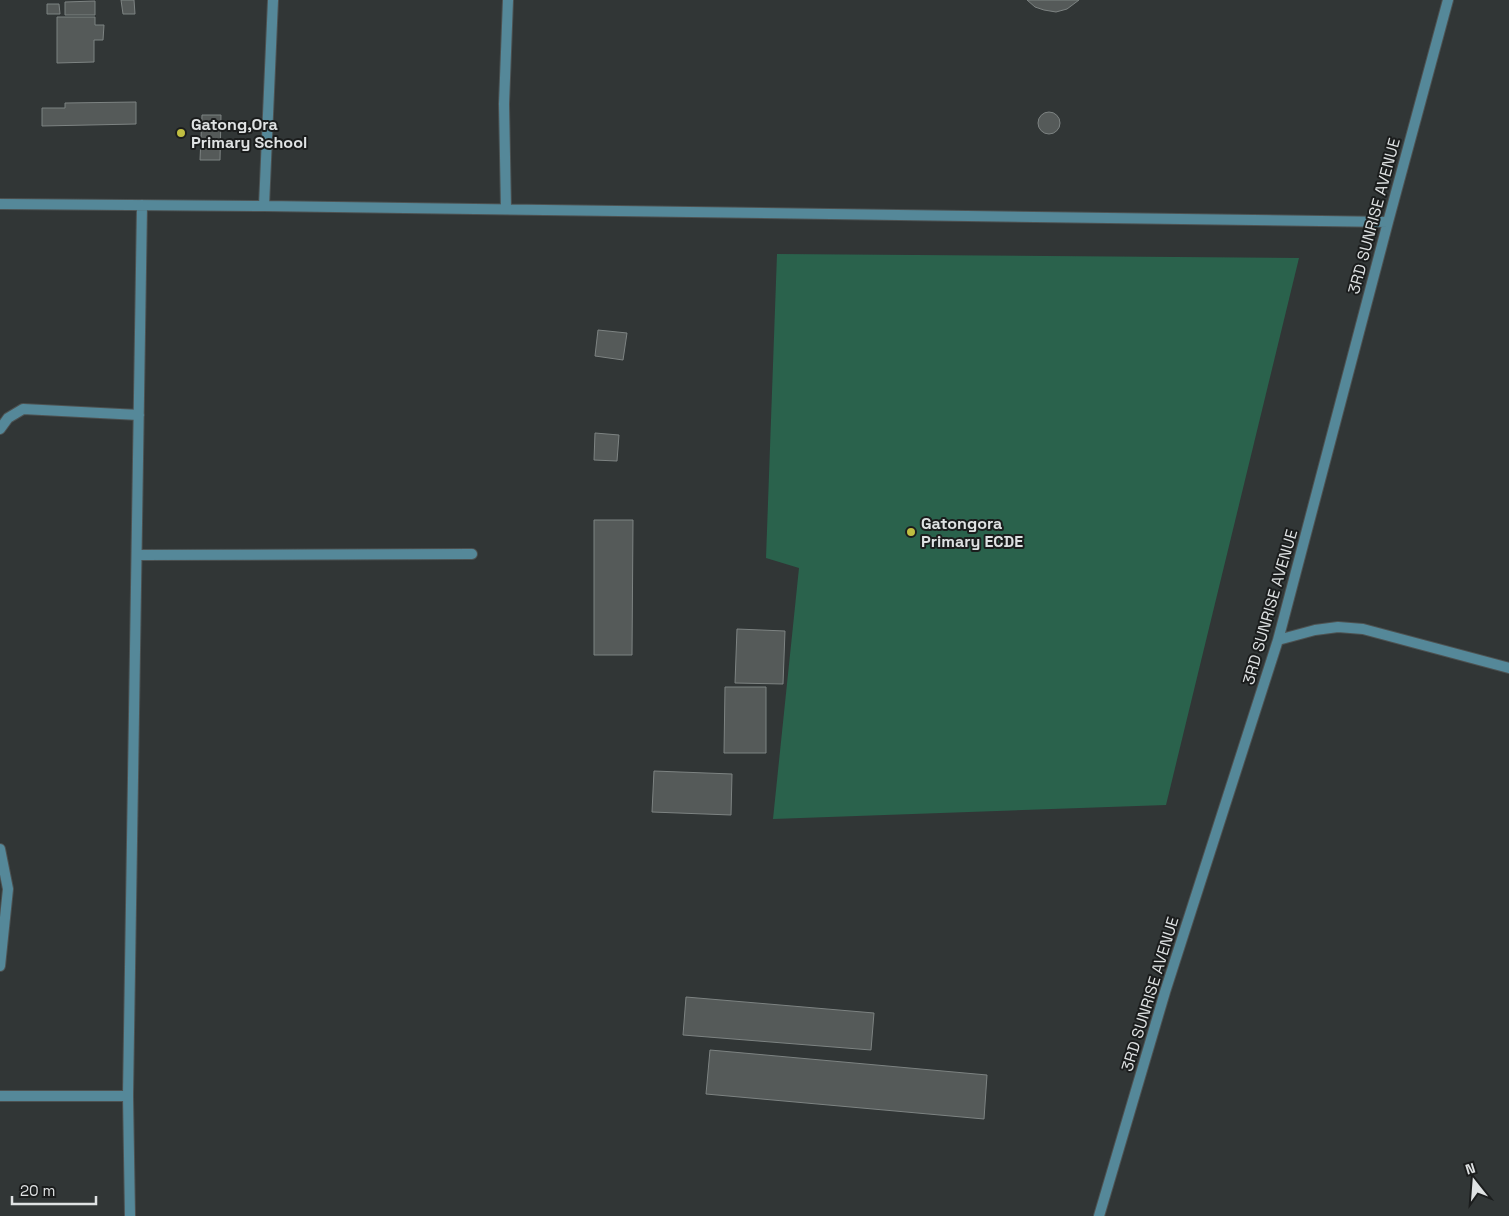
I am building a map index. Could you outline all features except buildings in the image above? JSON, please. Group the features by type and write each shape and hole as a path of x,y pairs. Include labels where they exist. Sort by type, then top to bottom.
{"street":[{"path":"264,206 273,0"},
{"path":"506,209 504,104 508,0"},
{"name":"3RD SUNRISE AVENUE","path":"1099,1216 1165,992 1278,640 1448,0"},
{"path":"0,204 506,209 1388,222"},
{"path":"130,1216 128,1096 142,206"},
{"path":"0,429 8,418 23,409 139,414"},
{"path":"137,555 472,554"},
{"path":"1278,640 1315,630 1338,627 1363,629 1509,668"},
{"path":"0,849 8,890 0,966"},
{"path":"0,1096 128,1096"}],"green space":[{"path":"777,254 1299,258 1166,805 773,819 799,568 766,558"}],"place":[{"name":"Gatong,Ora Primary School","path":"181,133"},
{"name":"Gatongora Primary ECDE","path":"911,532"}]}
